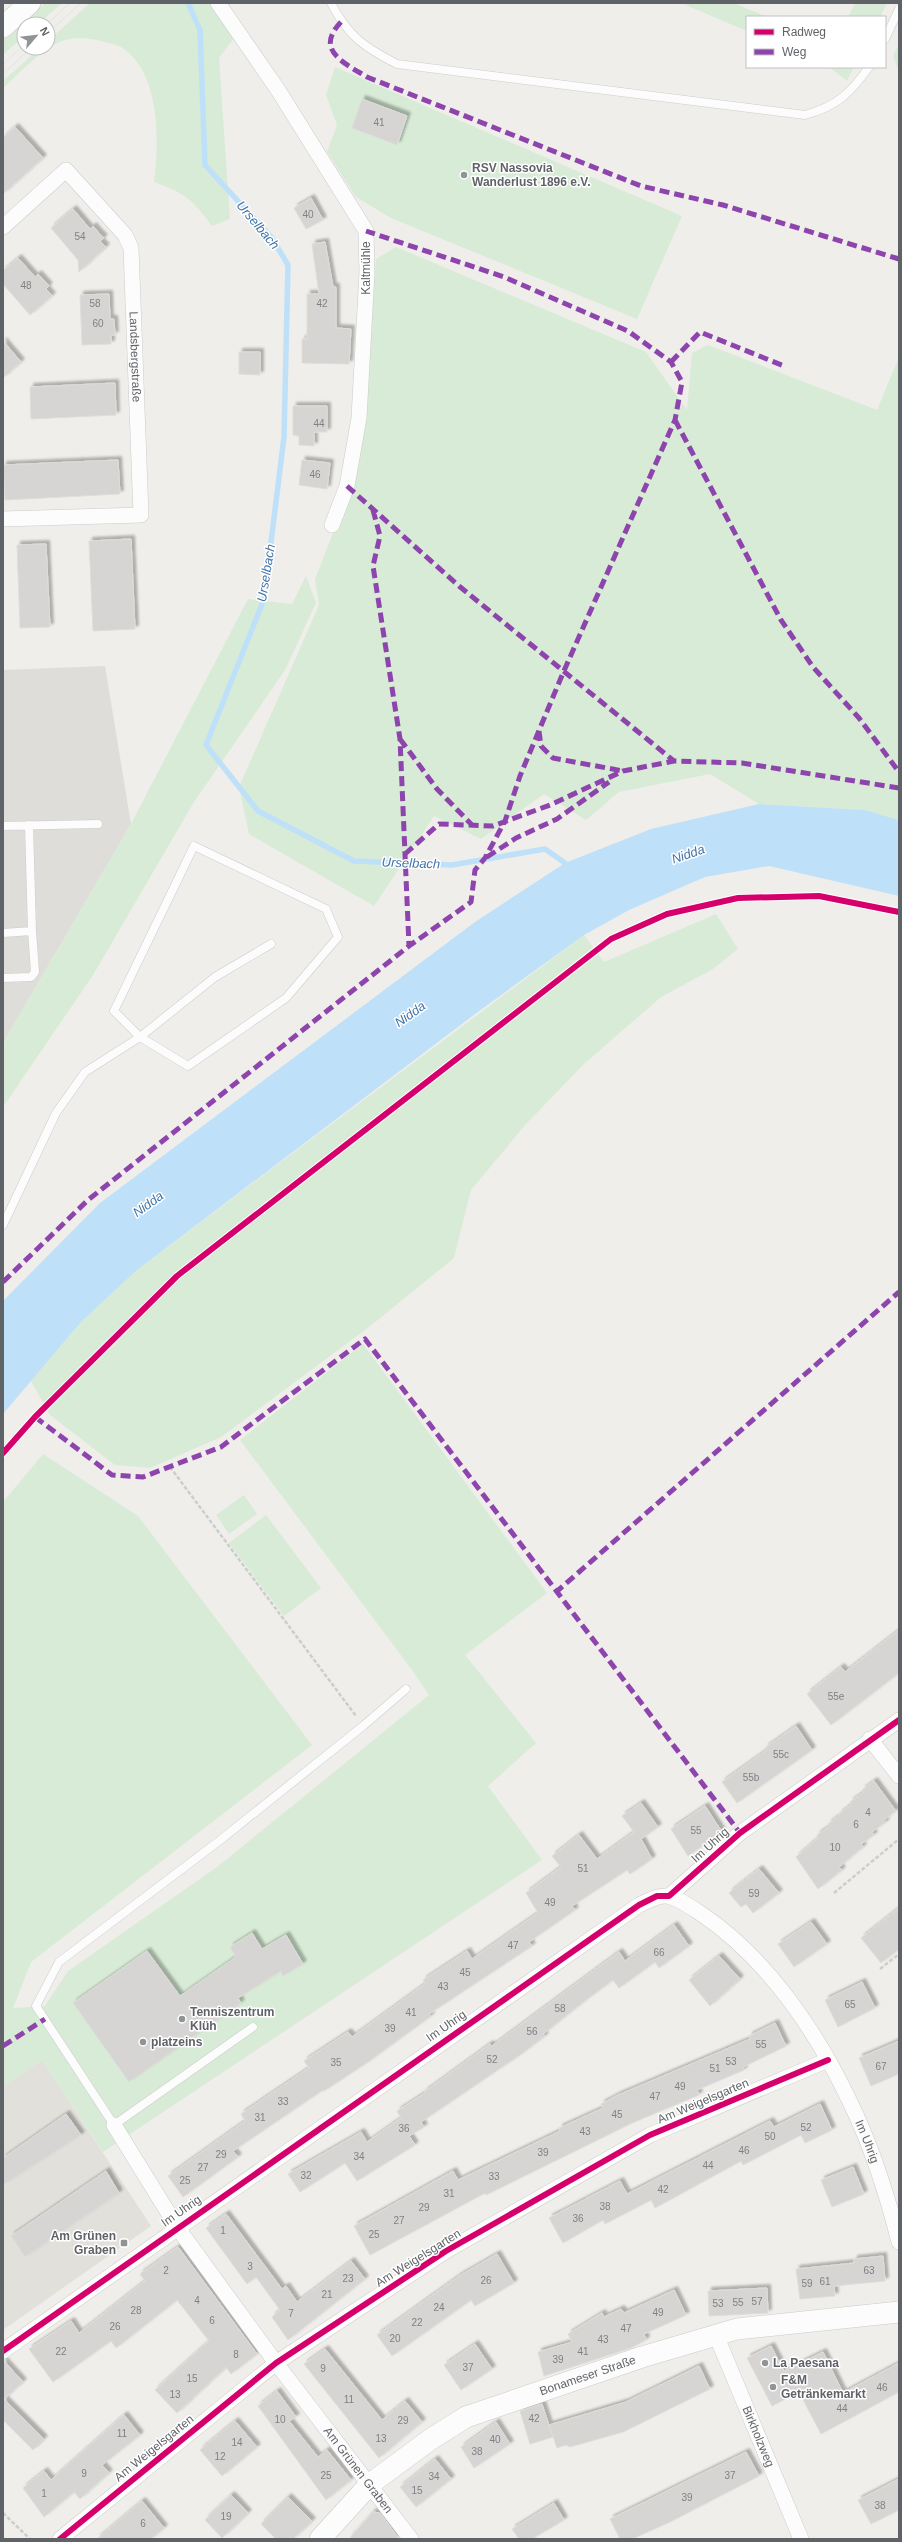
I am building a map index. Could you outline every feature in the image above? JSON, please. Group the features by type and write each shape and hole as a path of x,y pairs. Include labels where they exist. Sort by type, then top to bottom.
{"street":[{"path":"3,27 30,3"},
{"name":"Kaltmühle","path":"218,3 278,90 366,231 367,272 359,418 347,486 332,525"},
{"name":"Landsbergstraße","path":"3,227 66,170 125,235 131,248 141,515 3,519"},
{"name":"Im Uhrig","path":"669,1896 740,1833 870,1739 899,1720"},
{"path":"870,1739 899,1776"},
{"name":"Im Uhrig","path":"3,2351 177,2227 639,1905 657,1896 669,1896 696,1910 738,1942 784,1995 828,2060 866,2136 887,2198 899,2242"},
{"name":"Am Weigelsgarten","path":"60,2539 276,2363 446,2251 650,2136 828,2060"},
{"name":"Am Grünen Graben","path":"114,2125 177,2227 276,2363 411,2539"},
{"name":"Bonameser Straße","path":"320,2539 370,2484 431,2439 466,2417 716,2335 756,2326 899,2312"},
{"name":"Birkholzweg","path":"716,2335 801,2539"}],"lane":[{"path":"331,3 341,22 352,36 376,53 397,64 805,115 823,110 843,99 855,88 868,68"},
{"path":"886,36 899,9"},
{"path":"3,826 98,824"},
{"path":"3,978 31,977 35,972 32,931 29,825"},
{"path":"194,846 326,909 338,937 286,998 188,1066 140,1037 114,1012 194,846"},
{"path":"3,933 32,931"},
{"path":"3,1225 56,1113 85,1072 140,1037 215,977 271,944"},
{"path":"253,2027 114,2125 36,2006 59,1962 225,1836 363,1726 406,1689"}],"path":[{"path":"170,1467 363,1726"},
{"path":"834,1893 899,1839"},
{"path":"880,1969 899,1954"},
{"path":"3,2513 30,2539"}],"shaded area":[{"path":"105,666 131,824 3,1043 3,670"},
{"path":"42,2060 151,2226 3,2330 3,2086"}],"green space":[{"path":"45,3 62,3 47,16 30,16"},
{"path":"90,3 212,3 234,38 219,58 230,219 212,226 188,198 154,182 157,148 155,111 151,92 145,76 136,61 124,49 101,41 86,38 72,38 56,44 56,34"},
{"path":"681,3 734,3 765,16 746,16 746,31"},
{"path":"855,3 887,3 880,16 848,16"},
{"path":"16,28 16,43 3,55 3,39"},
{"path":"899,44 899,72 893,56"},
{"path":"31,56 38,56 3,88 3,81"},
{"name":"RSV Nassovia Wanderlust 1896 e.V.","path":"335,67 682,216 637,319 391,218 356,197 327,152 337,125 326,95"},
{"path":"830,68 854,68 847,81"},
{"path":"396,247 646,352 687,410 692,353 708,345 877,410 899,357 899,820 865,810 759,804 710,774 619,792 586,820 544,794 481,839 434,816 374,906 249,834 239,787 319,605 315,579 359,467 376,259"},
{"path":"306,576 316,603 285,670 194,802 93,975 3,1107 3,1043 131,824 248,599 292,604"},
{"path":"716,914 738,949 713,969 661,997 584,1064 526,1124 471,1190 454,1258 369,1327 221,1437 150,1468 115,1465 50,1415 31,1381 81,1322 137,1270 584,935 604,962"},
{"path":"363,1344 547,1593 465,1655 536,1743 488,1786 542,1860 103,2152 42,2060 3,2086 3,1502 43,1454 138,1516 312,1745 31,1962 13,2008 45,2006 68,1971 217,1867 429,1695 415,1674 240,1440"},
{"path":"244,1495 257,1514 229,1534 216,1515"},
{"path":"266,1515 321,1588 284,1616 229,1543"}],"water":[{"name":"Nidda","path":"759,804 865,810 899,820 899,896 769,866 705,877 629,910 584,935 475,1014 137,1270 81,1322 3,1414 3,1301 100,1203 475,922 565,863 651,829"}],"building":[{"path":"362,99 407,116 397,145 352,128"},
{"path":"15,127 43,158 3,194 3,138"},
{"path":"311,198 323,220 306,229 294,208"},
{"path":"73,209 90,229 93,226 104,238 100,241 106,247 79,272 78,260 51,228"},
{"path":"325,242 333,287 336,287 336,328 351,329 349,364 302,363 302,339 307,339 307,294 319,294 312,244"},
{"path":"18,258 35,277 38,274 49,286 46,289 52,296 30,315 3,284 3,271"},
{"path":"109,294 110,319 114,319 115,335 111,335 111,344 82,345 80,295"},
{"path":"3,341 21,362 3,378"},
{"path":"239,352 260,352 260,375 239,374"},
{"path":"115,383 116,415 31,419 30,387"},
{"path":"293,406 327,406 327,432 314,432 314,446 299,445 299,436 293,435"},
{"path":"118,460 120,494 5,500 3,465"},
{"path":"302,460 330,463 327,489 299,485"},
{"path":"131,539 135,629 93,631 89,541"},
{"path":"46,544 50,627 20,628 17,545"},
{"path":"899,1630 899,1673 831,1725 807,1694 841,1667 845,1672"},
{"path":"796,1726 812,1750 737,1803 722,1782 767,1750 765,1748"},
{"path":"874,1781 896,1811 884,1820 886,1822 872,1832 874,1835 861,1844 863,1847 839,1867 842,1870 818,1889 796,1857 818,1838 817,1835 830,1826 828,1824 852,1804 850,1802 864,1792 862,1790"},
{"path":"641,1803 658,1827 641,1839 652,1859 630,1874 627,1870 572,1906 575,1910 529,1942 532,1946 429,2014 431,2016 368,2062 324,2091 323,2090 233,2151 238,2157 183,2197 168,2176 245,2121 241,2114 309,2068 304,2061 348,2032 352,2037 425,1984 423,1980 467,1951 472,1959 538,1913 526,1893 561,1867 552,1856 579,1835 597,1859 634,1832 622,1816"},
{"path":"705,1806 722,1832 688,1856 671,1829"},
{"path":"759,1869 779,1893 753,1913 746,1904 741,1907 729,1893"},
{"path":"899,1908 899,1949 881,1963 861,1938"},
{"path":"811,1922 827,1944 794,1967 778,1944"},
{"path":"674,1925 689,1946 659,1968 655,1962 619,1988 613,1980 543,2034 545,2036 520,2055 421,2122 424,2127 409,2136 415,2145 357,2181 345,2163 300,2192 288,2174 361,2132 367,2142 401,2118 397,2111 425,2093 424,2092 490,2044 492,2046 619,1952 625,1961"},
{"name":"platzeins","path":"252,1933 262,1949 286,1935 303,1964 283,1976 281,1971 238,1998 241,2003 129,2082 73,2003 147,1951 180,1996 236,1957 230,1947"},
{"path":"719,1956 740,1979 710,2006 689,1980"},
{"path":"862,1982 875,2008 838,2027 825,2000"},
{"path":"775,2023 786,2046 743,2067 744,2070 697,2090 699,2095 632,2123 486,2195 485,2193 370,2255 354,2226 453,2171 458,2180 560,2131 559,2128 603,2108 601,2104 618,2095 750,2039 749,2036"},
{"path":"899,2041 899,2074 871,2086 859,2058"},
{"path":"820,2104 832,2130 805,2143 801,2135 743,2165 741,2161 655,2208 651,2200 605,2224 603,2220 563,2243 549,2218 620,2181 627,2194 770,2121 774,2127"},
{"path":"66,2114 81,2135 3,2185 3,2158"},
{"path":"853,2167 864,2194 832,2207 821,2180"},
{"path":"106,2171 119,2193 25,2257 11,2236"},
{"path":"226,2214 282,2289 286,2286 297,2302 351,2261 365,2279 288,2340 272,2317 280,2310 256,2277 247,2284 206,2228"},
{"path":"178,2247 257,2354 231,2374 226,2367 177,2413 155,2390 209,2341 177,2300 116,2348 111,2341 53,2382 29,2349 71,2321 79,2333 145,2281 140,2274"},
{"path":"497,2254 514,2283 475,2306 471,2300 392,2356 377,2335 459,2276"},
{"path":"883,2256 885,2281 834,2286 835,2296 800,2299 796,2269 854,2263 854,2259"},
{"path":"767,2288 768,2313 709,2316 708,2291"},
{"path":"674,2290 686,2315 644,2334 646,2340 631,2348 544,2376 538,2352 572,2342 568,2334 602,2313 604,2317 621,2309 624,2313"},
{"path":"475,2344 492,2369 461,2390 444,2365"},
{"path":"771,2346 784,2371 823,2352 843,2393 899,2363 899,2392 821,2434 799,2392 772,2406 747,2358"},
{"path":"325,2349 382,2420 405,2401 422,2422 379,2458 304,2364"},
{"path":"3,2360 23,2382 4,2399 44,2439 33,2450 3,2420"},
{"path":"699,2366 710,2389 623,2432 570,2447 566,2445 557,2448 549,2425 626,2402"},
{"path":"277,2391 296,2417 289,2421 318,2457 327,2450 351,2480 326,2500 258,2406"},
{"path":"542,2404 553,2437 530,2444 520,2411"},
{"path":"124,2415 140,2435 102,2465 109,2473 80,2499 74,2492 44,2517 23,2488 44,2471 51,2480"},
{"path":"235,2421 257,2447 222,2476 200,2450"},
{"path":"496,2422 510,2444 474,2468 461,2447"},
{"path":"746,2452 759,2476 670,2522 632,2539 620,2539 610,2519"},
{"path":"435,2459 451,2479 416,2507 400,2487"},
{"path":"899,2479 899,2510 871,2524 858,2500"},
{"path":"231,2495 248,2513 222,2538 205,2520"},
{"path":"288,2497 312,2521 293,2539 276,2539 261,2524"},
{"path":"142,2501 164,2528 151,2539 97,2539"},
{"path":"554,2503 564,2520 532,2539 519,2539 512,2529"},
{"path":"373,2512 380,2513 399,2539 349,2539"}],"waterway":[{"name":"Urselbach","path":"188,3 200,30 205,165 272,238 288,265 284,437 264,599 206,745 258,811 354,861 452,865 545,849 565,863 569,869"}],"tram line":[{"path":"56,16 70,3"},
{"path":"56,26 81,3"},
{"path":"3,64 16,52"},
{"path":"3,74 22,56"}],"marked path":[{"path":"341,22 333,32 330,40 331,48 335,55 342,61 367,77 641,186 723,205 899,259"},
{"path":"3,1282 88,1200 409,946 471,902 475,870 485,858 505,821 520,776 563,673 675,420 682,382 671,362 628,331 504,277 366,231"},
{"path":"671,362 700,332 784,366"},
{"path":"675,420 781,620 813,667 859,718 899,772"},
{"path":"347,486 459,586 674,761"},
{"path":"373,510 380,536 373,566 400,739 409,946"},
{"path":"539,731 541,746 553,758 623,771"},
{"path":"400,739 437,789 472,825"},
{"path":"405,854 439,824 493,826 550,805 623,771 674,761 742,763 899,788"},
{"path":"487,857 516,838 557,819 609,782"},
{"path":"555,1593 899,1292"},
{"path":"35,1417 112,1475 143,1477 221,1447 365,1339 740,1833"},
{"path":"3,2046 45,2019"}],"cycle path":[{"path":"3,1453 35,1417 177,1276 611,939 667,914 738,898 819,896 899,912"},
{"path":"3,2351 639,1905 657,1896 669,1896 740,1833 899,1720"},
{"path":"60,2539 276,2363 446,2251 650,2135 828,2060"}],"place":[{"name":"RSV Nassovia Wanderlust 1896 e.V.","path":"464,175"},
{"name":"Tenniszentrum Klüh","path":"182,2019"},
{"name":"platzeins","path":"143,2042"},
{"name":"Am Grünen Graben","path":"124,2243"},
{"name":"La Paesana","path":"765,2363"},
{"name":"F&M Getränkemarkt","path":"773,2387"}]}
